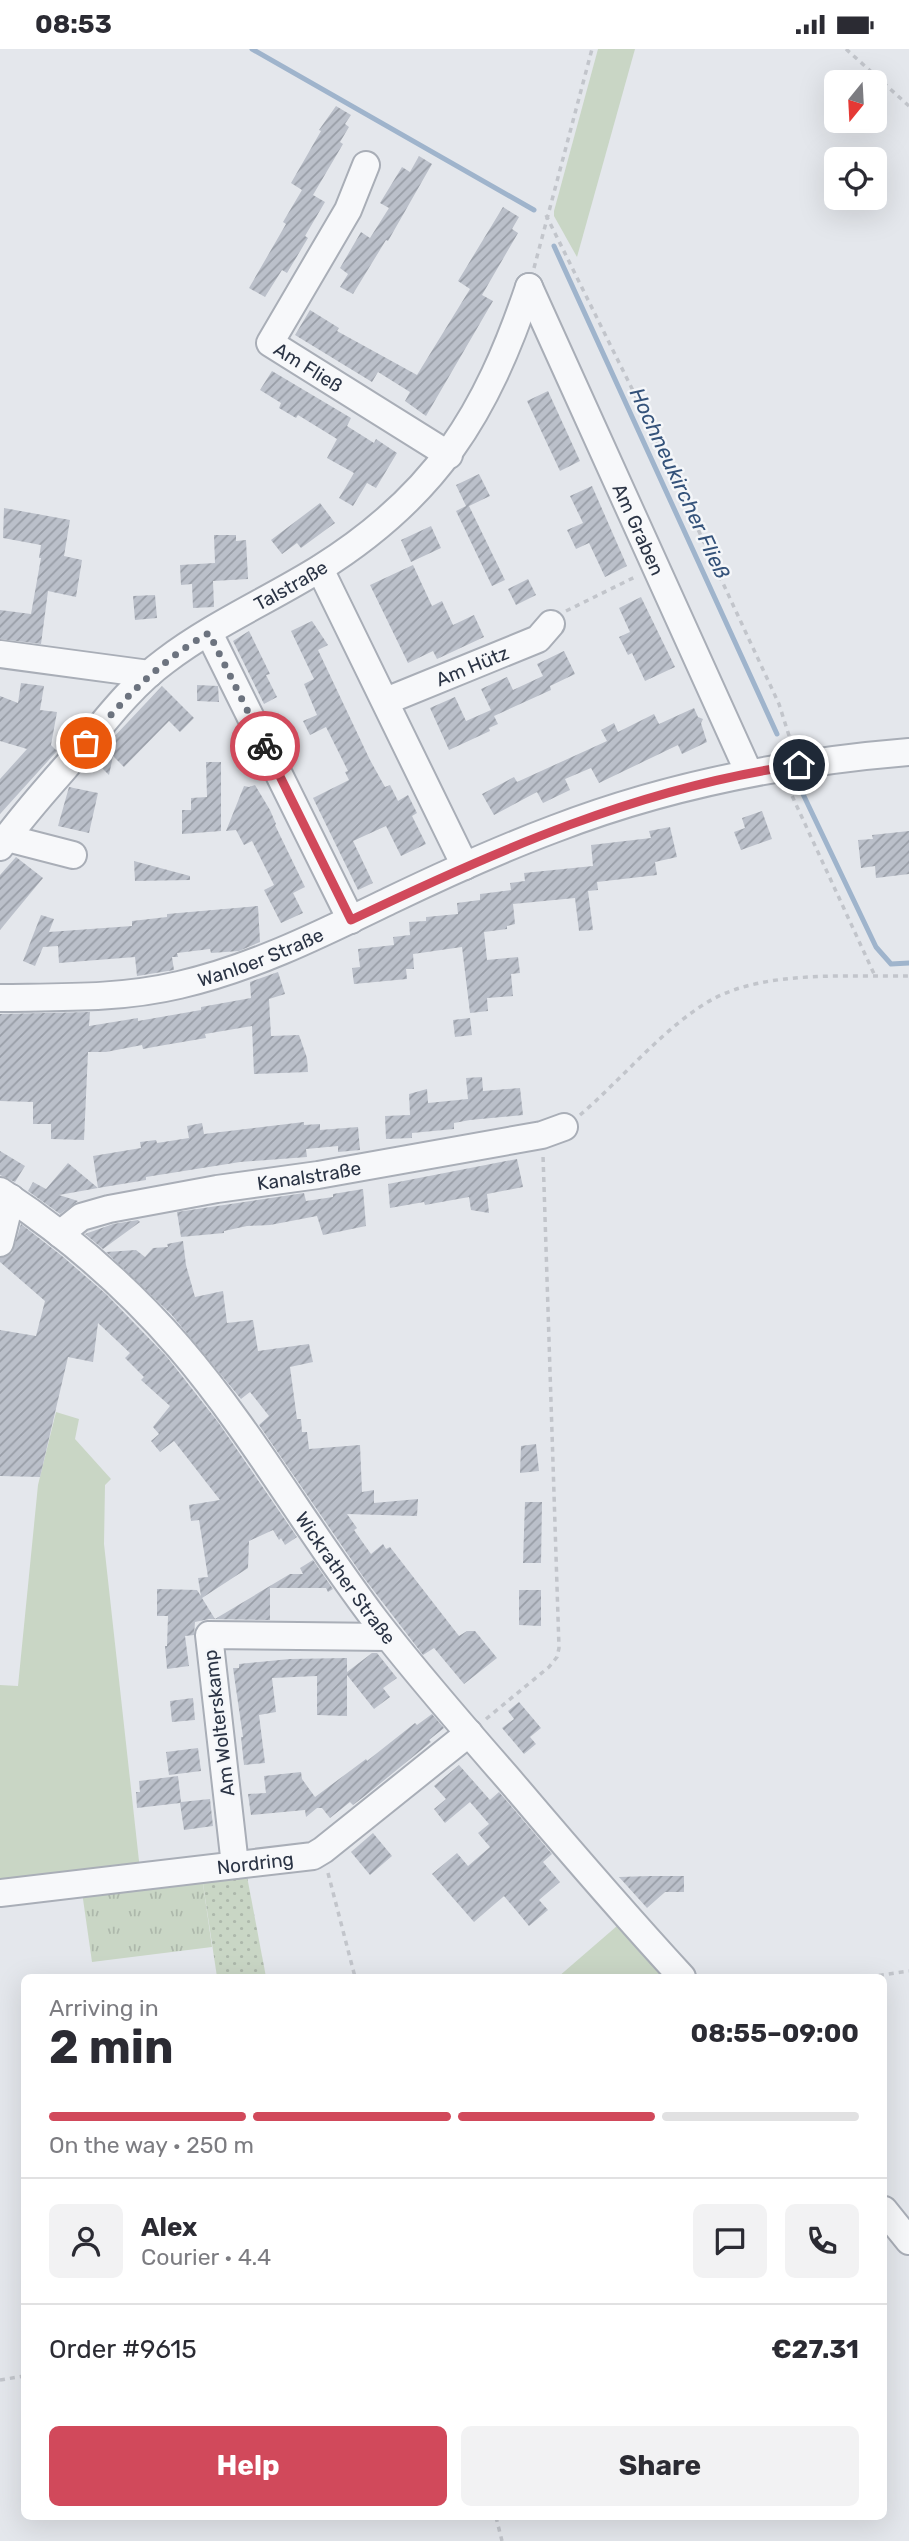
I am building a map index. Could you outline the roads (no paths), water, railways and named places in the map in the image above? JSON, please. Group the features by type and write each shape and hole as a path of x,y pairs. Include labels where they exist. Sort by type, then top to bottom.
{"street":[{"name":"Am Fließ","path":"366,165 348,210 270,343 449,454"},
{"name":"Talstraße","path":"3,842 114,711 149,674 179,651 320,569 389,519 420,489 449,454 493,377 529,287"},
{"name":"Am Graben","path":"529,287 749,773"},
{"path":"320,569 466,866"},
{"name":"Am Hütz","path":"387,701 538,639 551,624"},
{"path":"209,633 351,920"},
{"path":"0,654 149,674"},
{"name":"Wanloer Straße","path":"0,998 97,996 175,986 222,974 266,958 466,866 554,829 632,802 749,773 786,758 909,752"},
{"path":"3,842 73,855"},
{"name":"Kanalstraße","path":"60,1234 81,1217 108,1209 217,1189 318,1175 553,1131"},
{"path":"0,1243 5,1195"},
{"name":"Wickrather Straße","path":"5,1195 60,1234 116,1283 179,1348 234,1419 388,1637 625,1915 679,1974"},
{"name":"Am Wolterskamp","path":"235,1865 209,1635 388,1637"},
{"name":"Nordring","path":"0,1893 302,1858 323,1850 468,1733"},
{"path":"887,2214 909,2241"}],"waterway":[{"name":"Hochneukircher Fließ","path":"252,49 534,210"},
{"name":"Hochneukircher Fließ","path":"554,246 777,734"},
{"name":"Hochneukircher Fließ","path":"802,792 876,947 891,964 909,963"}]}
